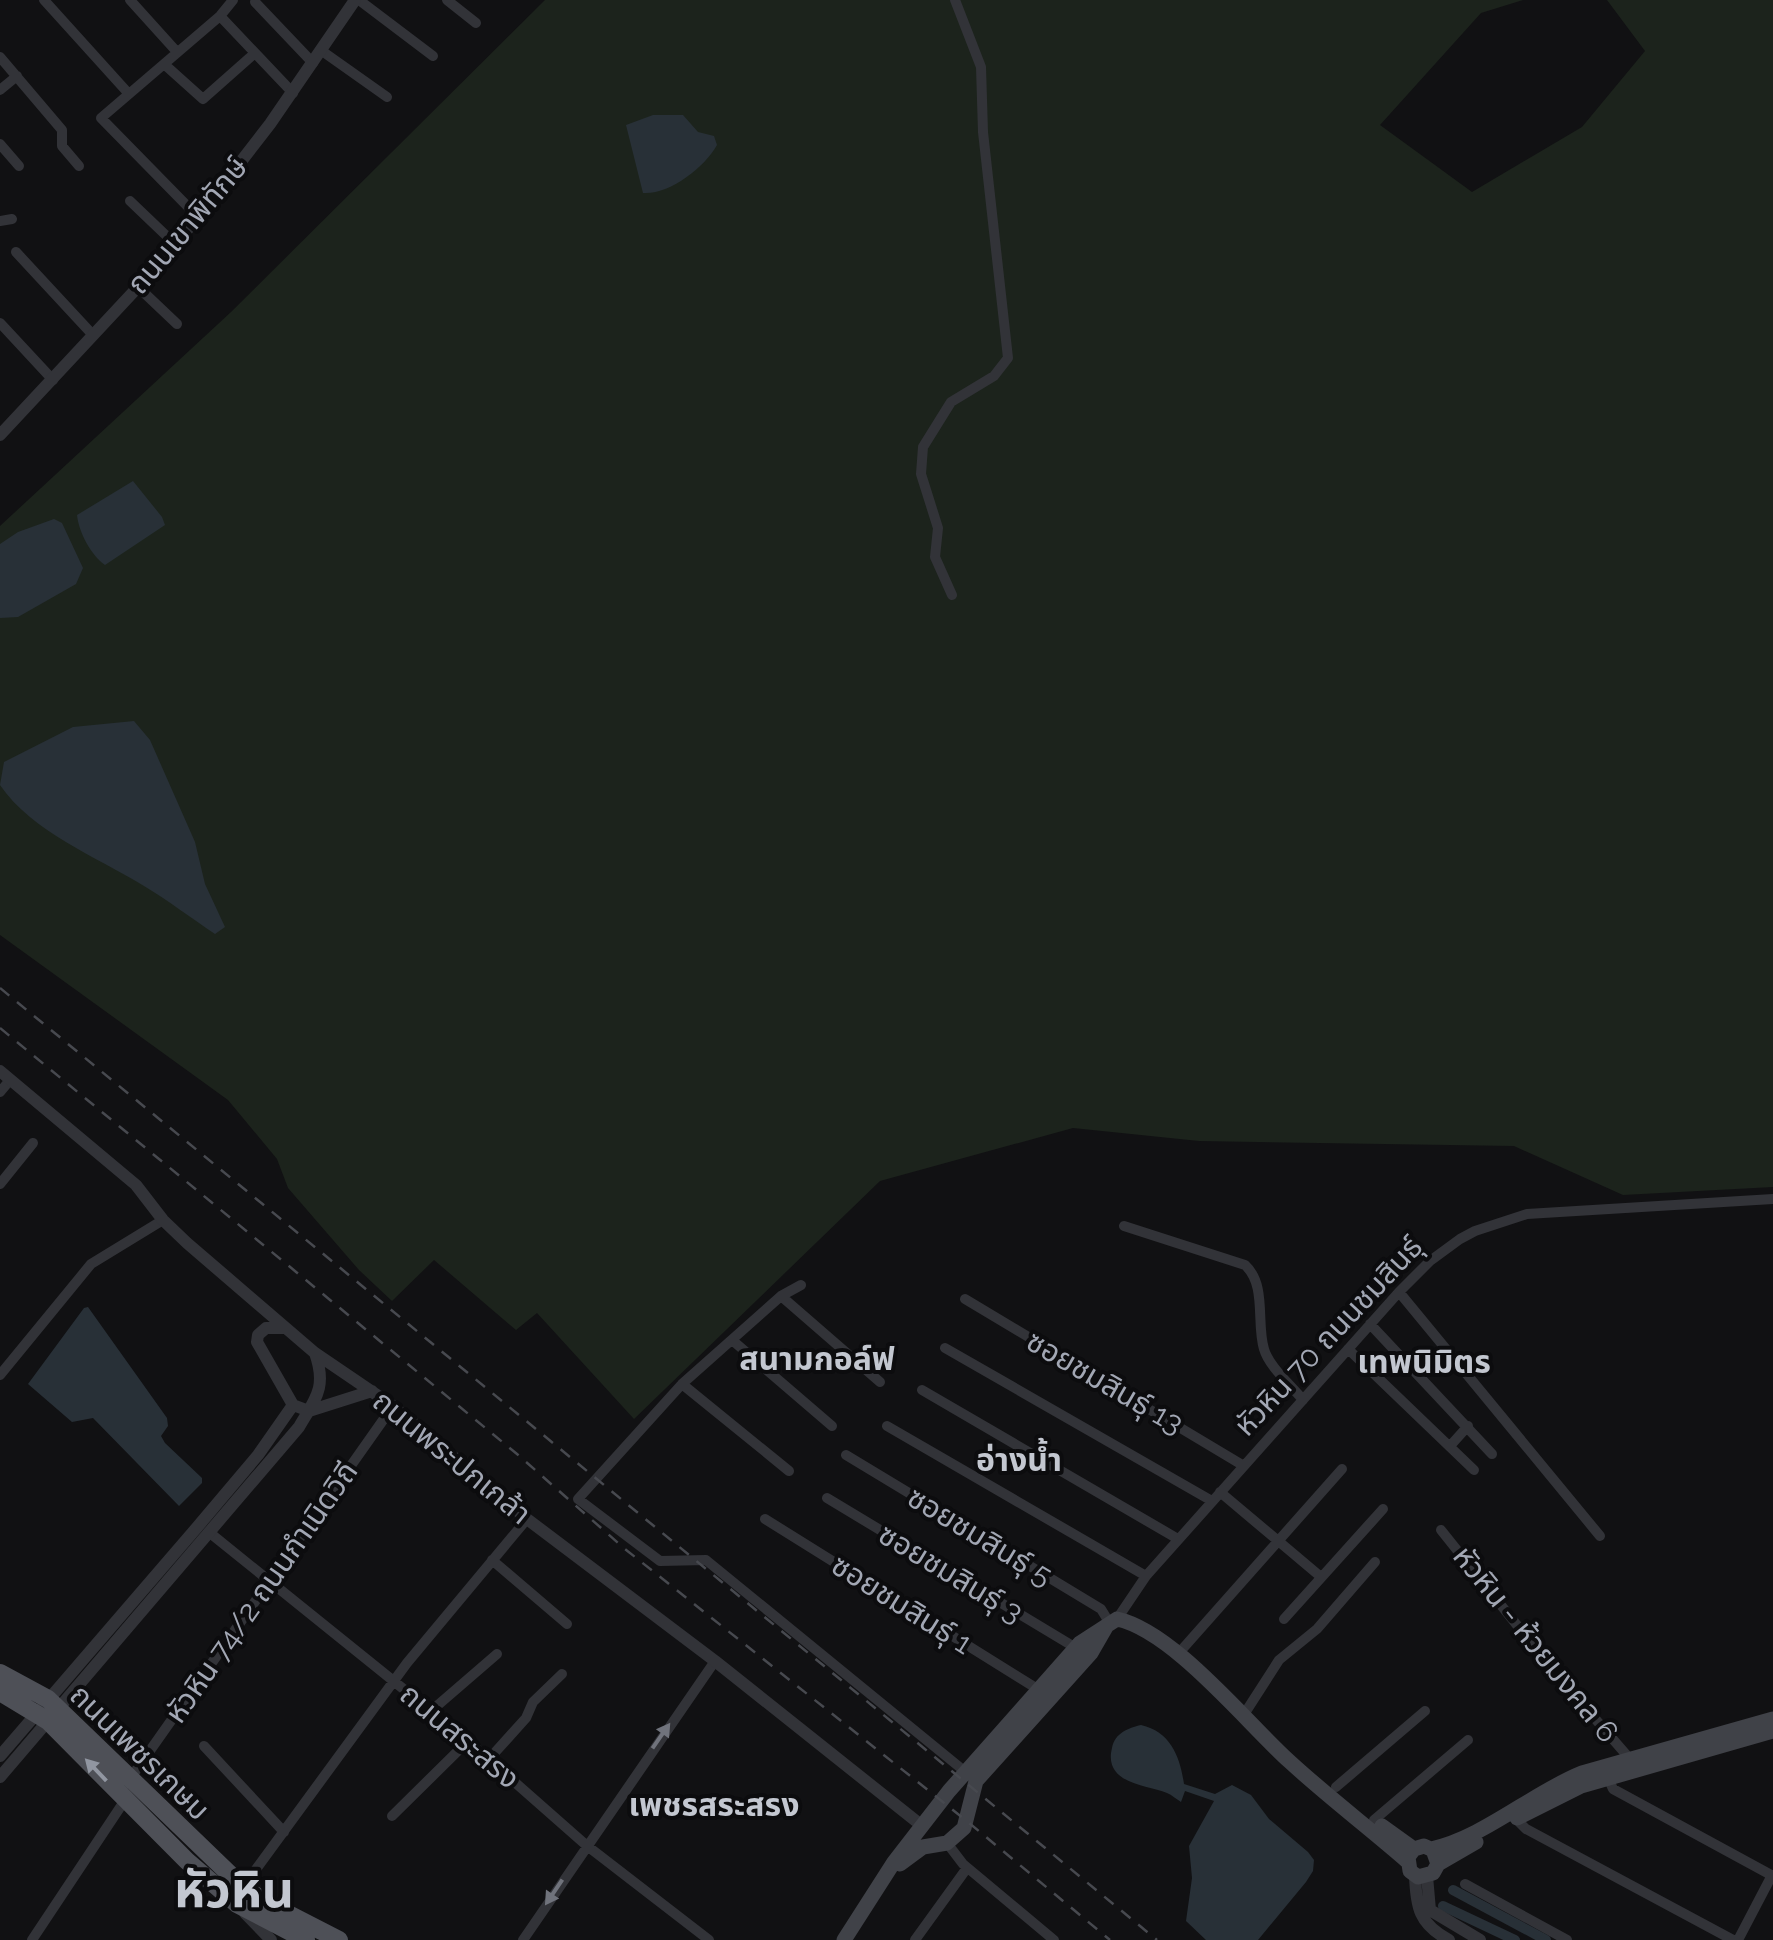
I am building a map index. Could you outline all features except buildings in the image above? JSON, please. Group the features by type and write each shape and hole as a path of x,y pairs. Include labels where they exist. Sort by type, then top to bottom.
{"main road":[{"name":"หัวหิน 70 ถนนชมสินธุ์","path":"1044,1694 1091,1653 1113,1620"},
{"name":"หัวหิน 70 ถนนชมสินธุ์","path":"847,1939 886,1876 944,1796 971,1777 1044,1694 1076,1648 1113,1620"},
{"path":"1113,1620 1138,1626 1178,1654 1286,1758 1422,1862"},
{"name":"ถนนเพชรเกษม","path":"0,1672 130,1779 240,1896 264,1902 339,1940"},
{"name":"ถนนเพชรเกษม","path":"0,1692 48,1710 125,1800 187,1861 306,1940"},
{"path":"1422,1862 1559,1782 1630,1759 1769,1726"},
{"path":"1422,1862 1554,1798 1769,1726"},
{"path":"1268,1738 1336,1787 1422,1862"},
{"name":"หัวหิน 70 ถนนชมสินธุ์","path":"886,1876 913,1852 943,1844 964,1828 971,1810 971,1777"},
{"path":"944,1796 960,1795 971,1810"},
{"path":"921,1825 926,1838 943,1844"}],"street":[{"path":"44,0 128,94"},
{"path":"130,0 177,52"},
{"path":"198,217 101,118 220,16 233,0"},
{"path":"357,0 433,56"},
{"name":"ถนนเขาพิทักษ์","path":"0,435 176,244 292,93 357,0"},
{"path":"447,0 476,24"},
{"path":"952,595 935,557 938,528 920,474 922,447 951,402 994,376 1008,358 983,132 981,66 955,0"},
{"path":"255,2 318,57 387,97"},
{"path":"220,16 292,93"},
{"path":"164,64 202,100 255,53"},
{"path":"0,57 62,130 62,146 79,166"},
{"path":"0,90 16,76"},
{"path":"0,144 19,166"},
{"path":"130,200 176,244"},
{"path":"16,252 92,334"},
{"path":"138,287 177,324"},
{"path":"0,322 53,380"},
{"path":"0,1092 5,1076"},
{"name":"ถนนพระปกเกล้า","path":"5,1076 136,1184 163,1220 284,1328 393,1406 527,1518 921,1825"},
{"path":"0,1184 33,1143"},
{"name":"หัวหิน 70 ถนนชมสินธุ์","path":"1113,1620 1178,1539 1399,1292 1430,1261 1460,1239 1475,1230 1526,1214 1773,1199"},
{"path":"0,1375 91,1264 163,1220"},
{"path":"1124,1226 1245,1265 1252,1272 1257,1289 1264,1351 1304,1400"},
{"path":"801,1285 781,1296 682,1384 578,1499 660,1561 706,1560 971,1777"},
{"path":"1399,1292 1600,1536"},
{"path":"781,1296 880,1382"},
{"name":"ซอยชมสินธุ์ 13","path":"965,1299 1244,1466"},
{"path":"255,1301 260,1320 258,1348 293,1406 308,1411 372,1391"},
{"path":"1370,1324 1492,1454"},
{"path":"258,1335 266,1328 284,1328"},
{"path":"732,1340 832,1426"},
{"path":"944,1348 1216,1497 1278,1540 1322,1577"},
{"path":"1348,1349 1474,1470"},
{"path":"0,1756 48,1710 308,1411 322,1380 315,1353"},
{"path":"682,1384 788,1471"},
{"path":"922,1390 1178,1539"},
{"path":"263,1459 293,1406"},
{"name":"หัวหิน 74/2 ถนนกำเนิดวิถี","path":"130,1779 393,1406"},
{"path":"887,1426 1146,1576"},
{"path":"1450,1446 1468,1426"},
{"name":"ซอยชมสินธุ์ 5","path":"846,1455 1113,1620"},
{"path":"1178,1654 1342,1470"},
{"name":"ซอยชมสินธุ์ 3","path":"827,1498 1076,1648"},
{"path":"1284,1619 1383,1508"},
{"path":"271,1940 240,1896 395,1682 527,1518"},
{"name":"ซอยชมสินธุ์ 1","path":"765,1519 1044,1694"},
{"name":"ถนนสระสรง","path":"204,1529 490,1759 586,1845 709,1940"},
{"name":"หัวหิน - ห้วยมงคล 6","path":"1442,1530 1552,1669 1630,1759"},
{"path":"492,1560 566,1624"},
{"path":"1243,1716 1279,1660 1317,1629 1375,1562"},
{"path":"431,1711 496,1654"},
{"path":"522,1940 715,1661"},
{"path":"490,1759 526,1718 533,1702 562,1674"},
{"path":"0,1778 48,1710"},
{"path":"1336,1787 1424,1711"},
{"path":"1374,1820 1468,1740"},
{"path":"392,1816 468,1741"},
{"path":"204,1746 284,1832"},
{"path":"1516,1819 1526,1829 1736,1940 1773,1875 1613,1789 1608,1778"},
{"path":"32,1940 125,1800"},
{"path":"943,1844 1054,1940"},
{"path":"1422,1862 1419,1915 1428,1928 1448,1940"},
{"path":"1422,1862 1430,1910 1480,1940"},
{"path":"915,1940 967,1868"},
{"path":"1465,1884 1567,1940"}],"shaded area":[{"path":"545,0 1523,0 1481,13 1380,125 1472,192 1582,127 1645,51 1607,0 1773,0 1773,1187 1623,1195 1514,1146 1199,1141 1073,1128 880,1181 634,1419 537,1313 516,1330 434,1260 392,1301 359,1270 288,1188 277,1159 228,1100 0,935 0,526 231,312"},
{"path":"653,115 683,115 698,132 714,136 717,145 685,178 664,190 643,193 626,125"},
{"path":"133,481 165,525 105,565 86,543 77,515"},
{"path":"54,519 62,523 83,568 76,584 18,617 0,618 0,544 18,532"},
{"path":"134,721 150,740 195,842 205,884 225,927 215,934 153,892 47,830 13,802 0,785 4,762 73,727"},
{"path":"88,1307 167,1418 168,1426 161,1436 165,1443 202,1478 202,1483 179,1506 93,1418 72,1422 28,1384"},
{"path":"1141,1725 1167,1740 1180,1764 1184,1784 1215,1794 1232,1785 1251,1795 1269,1819 1314,1860 1306,1882 1258,1940 1206,1940 1186,1921 1192,1878 1189,1846 1214,1801 1185,1791 1181,1802 1120,1776 1111,1760 1114,1743 1123,1732"}],"waterway":[{"path":"1453,1890 1546,1940"},
{"path":"1443,1906 1515,1940"}],"railway":[{"path":"0,988 1157,1940"},
{"path":"0,1028 517,1454 625,1549 1110,1940"}],"district":[{"name":"สนามกอล์ฟ","path":"817,1358"},
{"name":"เทพนิมิตร","path":"1424,1361"},
{"name":"อ่างน้ำ","path":"1019,1459"},
{"name":"เพชรสระสรง","path":"714,1804"},
{"name":"หัวหิน","path":"234,1889"}]}
